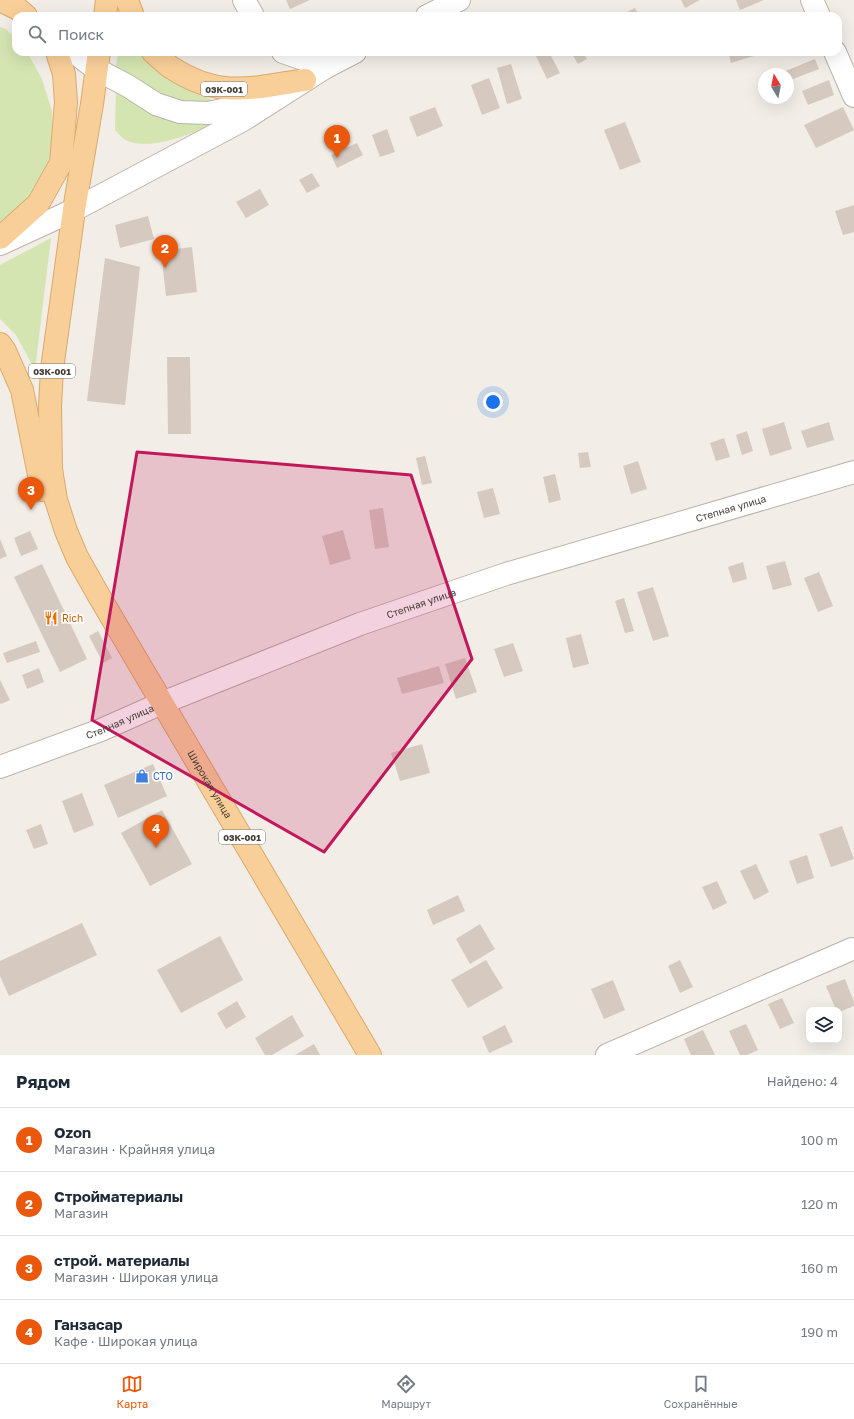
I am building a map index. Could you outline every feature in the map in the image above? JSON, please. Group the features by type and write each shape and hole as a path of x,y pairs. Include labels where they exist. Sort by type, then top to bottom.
{"main road":[{"path":"106,12 107,0"},
{"path":"127,0 132,12"},
{"path":"0,238 38,204 60,163 66,102 64,74 58,56"},
{"name":"03К-001","path":"157,56 170,68 191,80 209,86 227,89 242,89 305,80"},
{"name":"03К-001","path":"66,531 56,500 51,469 50,406 52,370 74,210 98,60"},
{"path":"66,102 83,158"},
{"name":"03К-001","path":"0,344 5,351 22,390 42,493 66,531"},
{"name":"Широкая улица","path":"66,531 77,557 99,596 370,1055"}],"street":[{"path":"244,0 251,12"},
{"path":"435,12 458,0"},
{"path":"812,0 817,12"},
{"name":"03К-001","path":"86,56 98,60 128,86 156,104 180,112 209,113 243,105 305,80"},
{"path":"295,56 326,67"},
{"path":"0,244 74,210 243,120 326,67 347,56"},
{"path":"837,56 854,96"},
{"name":"Степная улица","path":"0,767 101,730 162,703 360,624 506,574 854,472"},
{"path":"607,1055 852,949"}],"highlighted area":[{"path":"137,452 411,475 472,659 324,852 92,720"}],"green space":[{"path":"0,27 6,29 12,35 12,56 29,56 42,79 52,111 53,149 44,173 30,197 10,218 0,225"},
{"path":"117,56 150,56 180,84 220,104 171,103 115,72"},
{"path":"116,89 188,123 209,125 191,134 167,141 143,144 133,143 124,139 115,130"},
{"path":"51,238 35,370 16,335 0,319 0,265"}],"building":[{"path":"286,0 310,0 290,9"},
{"path":"681,0 700,0 685,8"},
{"path":"736,0 764,0 740,10"},
{"path":"635,8 637,12 627,12"},
{"path":"536,56 551,56 560,73 547,79"},
{"path":"573,56 585,56 587,59 578,64"},
{"path":"729,56 753,56 731,63"},
{"path":"815,59 819,69 794,79 793,68"},
{"path":"511,64 522,99 507,104 497,68"},
{"path":"489,78 500,108 482,115 471,85"},
{"path":"829,80 834,95 808,105 802,91"},
{"path":"435,107 443,126 417,137 409,117"},
{"path":"843,107 854,130 816,148 804,125"},
{"path":"625,122 641,162 620,170 604,130"},
{"path":"387,129 395,152 380,157 372,135"},
{"path":"357,143 363,155 337,168 331,155"},
{"path":"312,173 320,186 307,193 299,180"},
{"path":"260,189 269,205 246,218 236,202"},
{"path":"854,205 854,232 843,235 835,211"},
{"path":"148,216 154,239 120,248 115,225"},
{"path":"192,247 197,292 166,296 161,251"},
{"path":"105,258 140,267 125,405 87,401"},
{"path":"167,357 190,357 191,434 168,434"},
{"path":"784,422 792,449 770,456 762,429"},
{"path":"829,422 834,440 807,448 801,431"},
{"path":"747,431 753,451 742,455 736,435"},
{"path":"724,438 730,457 716,461 710,443"},
{"path":"588,452 591,467 580,468 578,453"},
{"path":"425,456 432,483 422,485 416,458"},
{"path":"638,461 647,489 631,494 623,466"},
{"path":"555,474 561,500 549,503 543,477"},
{"path":"493,488 500,514 484,518 477,492"},
{"path":"383,508 389,547 375,549 369,510"},
{"path":"343,530 351,559 330,565 322,536"},
{"path":"30,531 38,549 21,556 14,538"},
{"path":"0,539 7,556 0,559"},
{"path":"785,561 792,585 773,590 766,566"},
{"path":"743,562 747,579 733,583 728,567"},
{"name":"Rich","path":"42,564 87,659 60,672 14,577"},
{"path":"819,572 833,606 818,612 804,578"},
{"path":"653,587 669,636 653,641 637,592"},
{"path":"624,598 634,631 625,633 615,601"},
{"path":"98,631 112,658 103,663 89,636"},
{"path":"581,634 589,664 573,668 566,638"},
{"path":"36,641 40,652 7,663 3,653"},
{"path":"513,643 523,671 504,677 494,649"},
{"path":"465,658 477,692 456,699 445,664"},
{"path":"439,666 444,683 402,694 397,678"},
{"path":"39,668 44,682 27,689 22,675"},
{"path":"0,680 10,700 1,704 0,703"},
{"path":"422,744 430,773 400,781 391,753"},
{"path":"153,764 167,796 118,818 104,785"},
{"path":"82,793 94,825 74,833 62,801"},
{"path":"162,810 192,864 150,886 121,833"},
{"path":"41,824 48,844 34,849 26,830"},
{"path":"842,826 854,859 831,867 819,834"},
{"path":"807,855 814,878 797,884 789,861"},
{"path":"756,864 769,892 754,900 740,871"},
{"path":"717,881 727,903 713,910 702,887"},
{"path":"458,895 465,911 433,925 427,910"},
{"path":"82,923 97,955 9,996 0,976 0,961"},
{"path":"480,924 495,949 470,964 456,939"},
{"path":"220,936 243,980 181,1013 157,970"},
{"path":"486,960 503,988 468,1008 451,980"},
{"path":"680,960 693,987 680,993 668,966"},
{"path":"845,979 854,1002 854,1006 842,1011 842,1007 835,1007 826,986"},
{"path":"613,980 625,1010 604,1019 591,989"},
{"path":"782,998 794,1023 780,1029 768,1004"},
{"path":"237,1001 246,1017 226,1029 217,1013"},
{"path":"292,1015 304,1036 272,1055 265,1055 255,1038"},
{"path":"746,1024 758,1050 747,1055 740,1055 729,1031"},
{"path":"505,1025 513,1042 489,1053 482,1037"},
{"path":"703,1030 715,1055 691,1055 684,1039"},
{"path":"314,1044 320,1055 295,1055"}],"place":[{"name":"Ozon","path":"337,158"},
{"name":"Стройматериалы","path":"165,268"},
{"name":"строй. материалы","path":"31,510"},
{"name":"Rich","path":"51,618"},
{"name":"СТО","path":"142,776"},
{"name":"Ганзасар","path":"156,848"}]}
